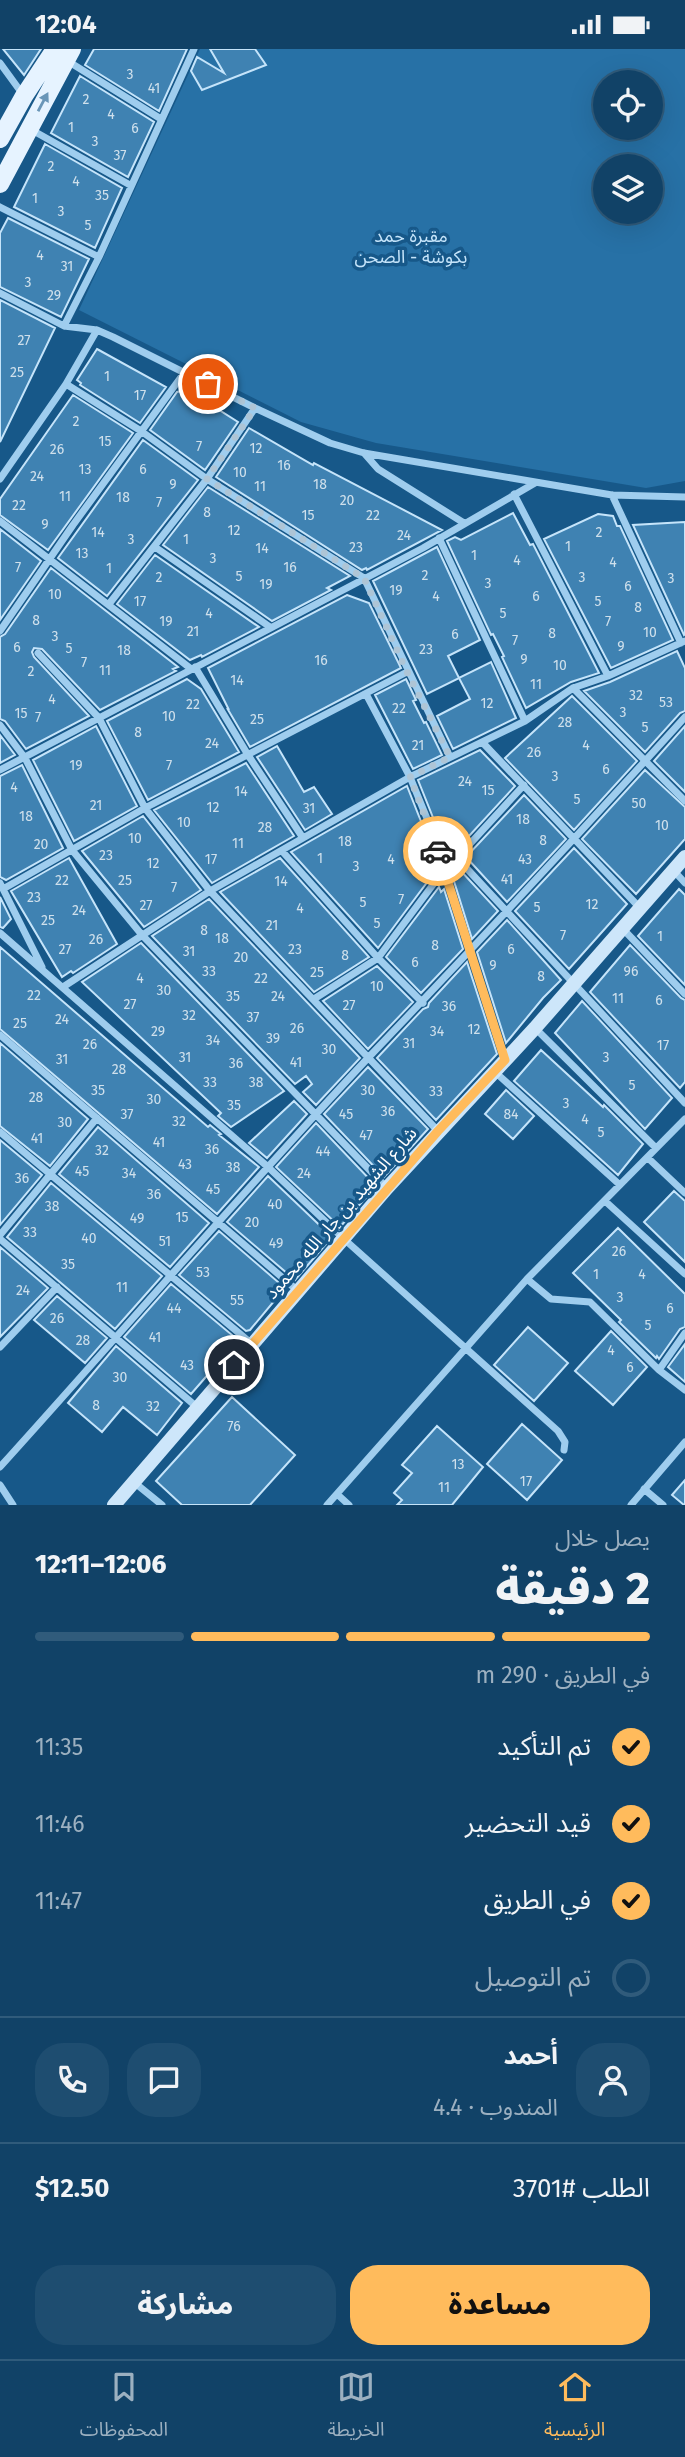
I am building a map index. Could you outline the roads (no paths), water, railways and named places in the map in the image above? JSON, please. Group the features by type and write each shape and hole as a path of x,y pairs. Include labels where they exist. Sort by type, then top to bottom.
{"main road":[{"path":"0,139 24,96 60,52"},
{"path":"0,184 29,129 60,52"}],"street":[{"path":"64,326 99,257 194,49"},
{"path":"60,52 161,119"},
{"path":"0,63 24,96"},
{"path":"29,129 130,185"},
{"path":"0,207 99,257"},
{"path":"0,293 64,326 97,330 330,443 364,453 612,495 685,497"},
{"path":"0,479 66,384 97,330"},
{"path":"0,631 184,373"},
{"path":"66,384 141,431 207,479 364,578 450,757"},
{"path":"109,604 207,479 255,408"},
{"path":"364,453 378,469 464,523"},
{"path":"0,770 439,538 535,483"},
{"path":"514,494 608,676"},
{"path":"63,987 210,891 410,777 525,721 573,688 608,676 683,642 612,495"},
{"path":"0,521 192,668 303,838"},
{"path":"439,538 525,721"},
{"path":"155,547 270,627"},
{"path":"38,653 99,717 145,808 210,891 438,1131"},
{"path":"44,971 2,886 145,808 407,672"},
{"path":"573,688 685,801"},
{"path":"366,694 410,777 444,870 505,1060"},
{"path":"0,1467 268,1167 368,1058 423,1003 685,717"},
{"path":"0,725 25,758 72,850 142,935 387,1188"},
{"path":"483,743 640,908"},
{"path":"314,999 378,958 444,870 524,785"},
{"path":"282,851 378,958 423,1003"},
{"name":"شارع الشهيد بن جار الله محمود","path":"114,1505 387,1188 535,1028 685,857"},
{"path":"457,858 683,1097"},
{"path":"674,871 685,883"},
{"path":"622,928 685,994"},
{"path":"0,933 268,1167 344,1239 468,1348 558,1431 565,1441 564,1450"},
{"path":"535,1028 656,1148"},
{"path":"0,1035 299,1291"},
{"path":"495,1072 620,1185"},
{"path":"97,1118 0,1237 198,1408"},
{"path":"327,1505 527,1279 685,1119"},
{"path":"0,1132 252,1344"},
{"path":"648,1158 685,1193"},
{"path":"605,1201 685,1274"},
{"path":"527,1279 554,1300 590,1302 659,1370 685,1390"},
{"path":"0,1347 57,1287"},
{"path":"659,1370 685,1333"},
{"path":"631,1505 685,1442"},
{"path":"135,1483 162,1505"},
{"path":"0,1485 13,1505"},
{"path":"645,1489 663,1505"},
{"path":"337,1493 349,1505"}],"park label":[{"name":"مقبرة حمد بكوشة - الصحن","path":"411,246"}]}
